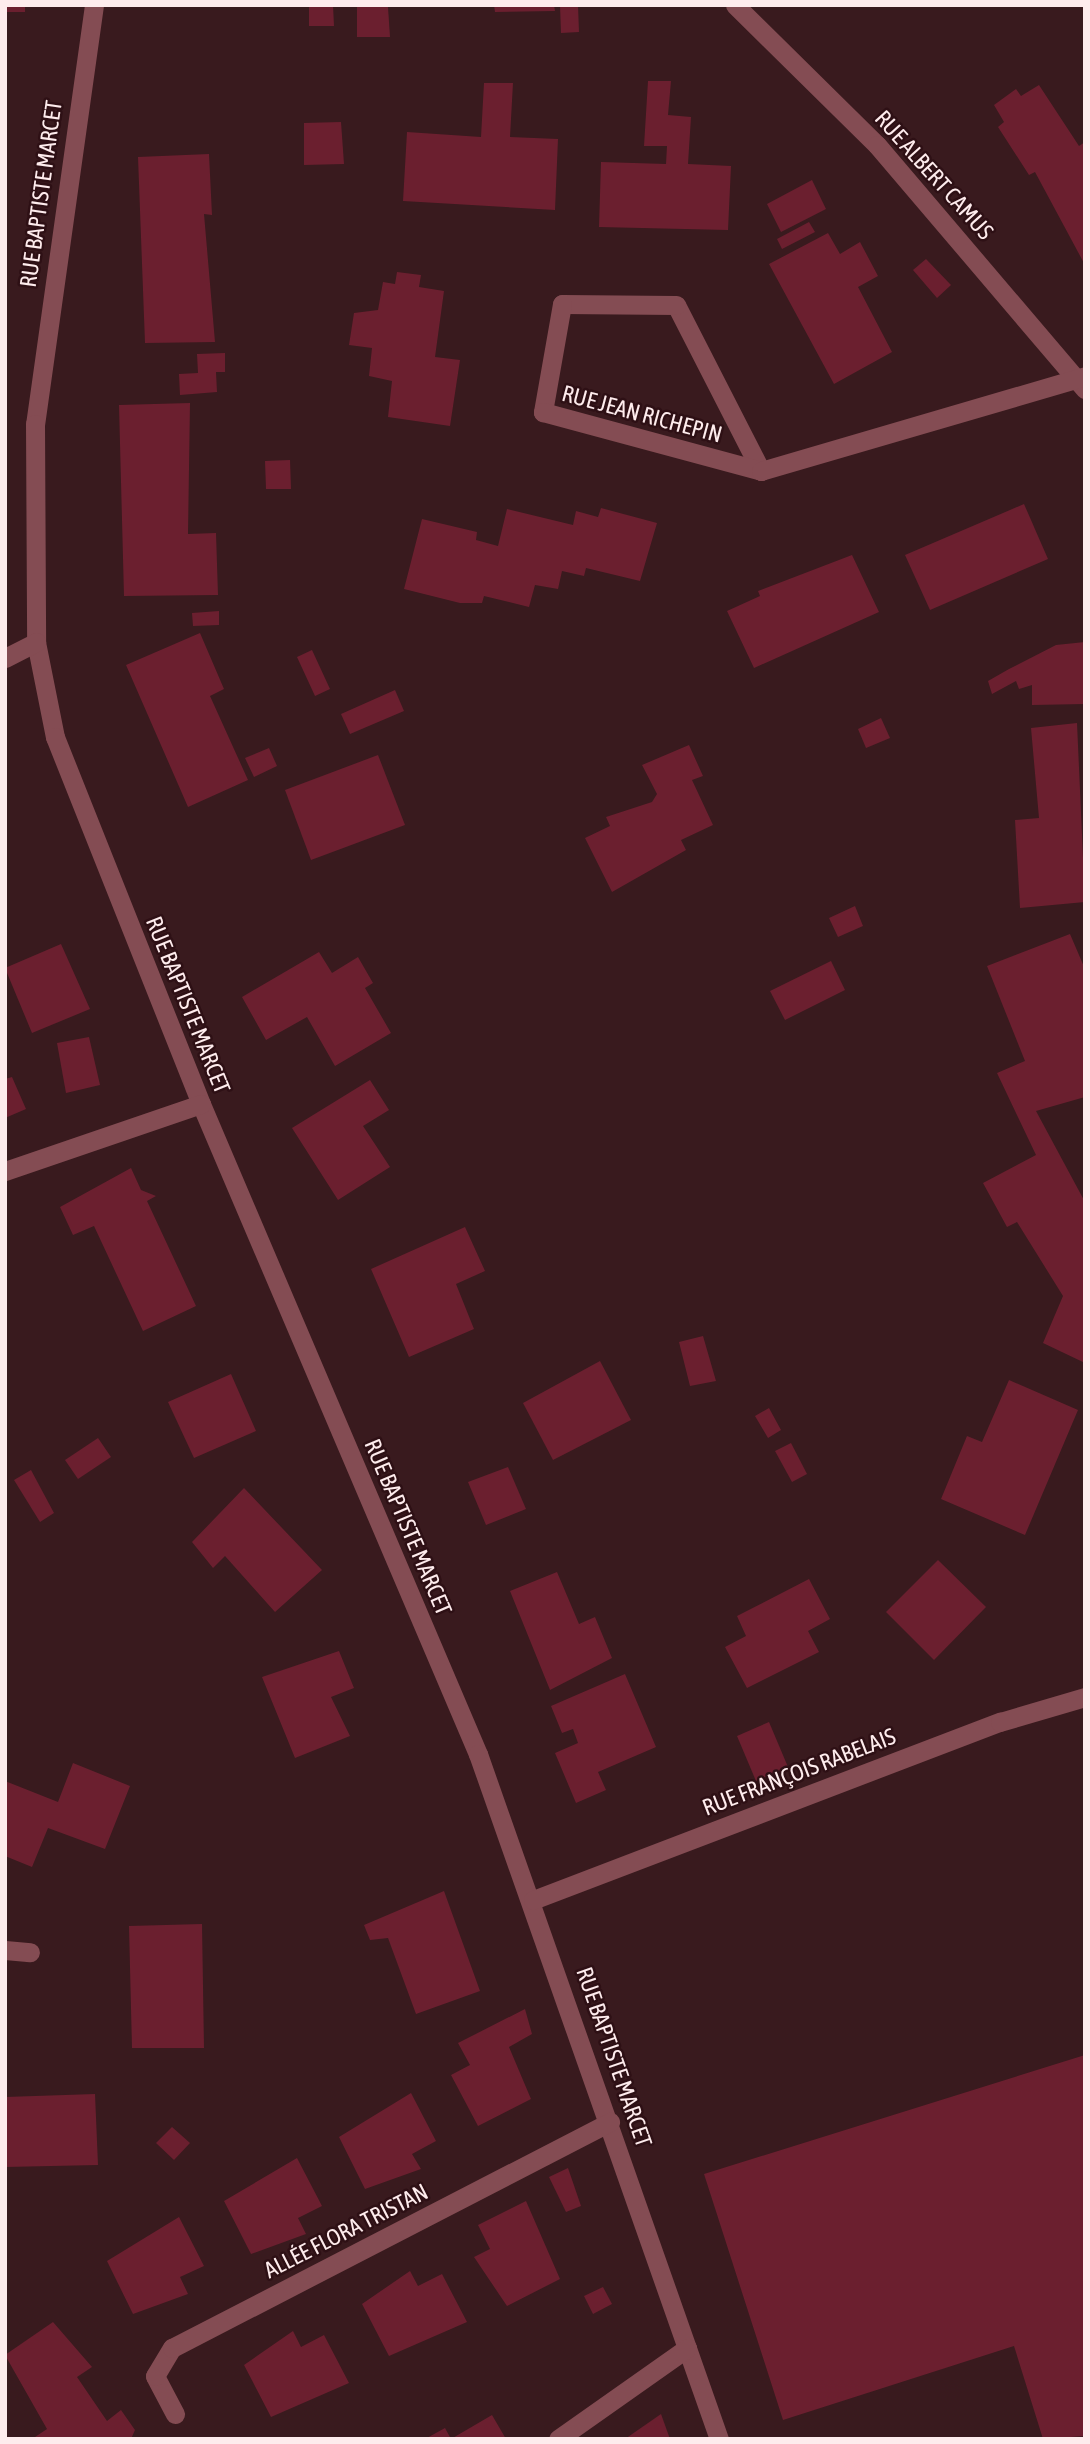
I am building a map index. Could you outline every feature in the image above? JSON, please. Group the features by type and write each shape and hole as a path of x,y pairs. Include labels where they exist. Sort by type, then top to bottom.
{"street":[{"name":"RUE BAPTISTE MARCET","path":"94,5 34,424 36,642 55,737 201,1104 533,1900 719,2439"},
{"name":"RUE ALBERT CAMUS","path":"735,5 877,145 1083,381"},
{"name":"RUE JEAN RICHEPIN","path":"562,304 676,305 761,471 542,412 562,304"},
{"path":"761,471 1083,381"},
{"path":"5,658 36,642"},
{"path":"5,1171 201,1104"},
{"name":"RUE FRANÇOIS RABELAIS","path":"533,1900 1000,1722 1085,1697"},
{"path":"5,1950 30,1952"},
{"name":"ALLÉE FLORA TRISTAN","path":"175,2414 155,2375 172,2348 610,2122"},
{"path":"558,2439 687,2348"}],"building":[{"path":"5,5 25,5 25,12 5,12"},
{"path":"309,5 333,5 334,26 309,26"},
{"path":"494,5 554,5 555,11 495,12"},
{"path":"560,5 578,5 579,32 561,33"},
{"path":"357,7 388,7 390,37 357,37"},
{"path":"648,81 671,81 668,115 691,117 688,164 731,166 728,230 599,227 601,162 666,164 667,146 644,146"},
{"path":"484,83 513,83 510,137 558,139 555,210 403,201 407,132 481,137"},
{"path":"1039,85 1079,146 1085,142 1085,265 1035,172 1029,175 998,127 1004,122 994,105 1016,89 1021,96"},
{"path":"341,122 344,164 304,165 304,123"},
{"path":"209,154 212,215 204,214 215,342 145,343 138,157"},
{"path":"812,180 826,209 781,232 767,204"},
{"path":"809,222 815,232 782,249 777,239"},
{"path":"828,233 840,254 860,242 878,276 858,287 892,352 834,384 769,264"},
{"path":"926,259 951,285 937,298 913,270"},
{"path":"397,272 421,275 419,287 444,291 435,357 460,360 450,426 388,417 392,381 369,376 372,348 349,345 354,313 378,310 383,282 395,284"},
{"path":"225,353 225,372 216,372 217,392 180,395 179,374 198,373 197,354"},
{"path":"190,403 188,534 216,533 218,595 124,596 119,405"},
{"path":"290,460 291,489 266,489 265,461"},
{"path":"1024,504 1048,559 930,610 905,555"},
{"path":"601,508 657,523 640,581 586,568 584,576 562,571 558,589 535,585 529,607 484,596 482,603 460,603 404,589 422,519 477,532 476,540 498,546 507,509 573,525 576,511 598,517"},
{"path":"852,555 879,612 754,668 727,611 760,596 758,591"},
{"path":"219,611 219,625 193,626 192,613"},
{"path":"200,633 224,689 210,696 248,780 188,807 126,665"},
{"path":"1085,642 1085,704 1032,705 1032,685 1019,689 1016,681 992,694 988,681 1009,669 1056,645"},
{"path":"312,650 330,689 315,696 297,657"},
{"path":"395,690 404,711 350,734 341,714"},
{"path":"881,718 890,738 866,748 858,729"},
{"path":"1077,723 1085,902 1020,908 1015,820 1039,818 1031,728"},
{"path":"689,745 703,776 692,780 713,825 681,840 686,850 612,892 585,838 610,826 606,817 652,802 657,794 642,765"},
{"path":"269,748 277,766 254,777 245,758"},
{"path":"378,755 405,825 311,860 285,790"},
{"path":"855,906 863,926 838,937 829,918"},
{"path":"1070,934 1085,969 1085,1097 1036,1111 1085,1202 1085,1363 1043,1343 1063,1296 1017,1222 1007,1227 983,1183 1036,1155 997,1073 1025,1061 987,966"},
{"path":"61,944 90,1009 32,1033 5,968"},
{"path":"319,952 332,973 358,957 373,983 365,988 391,1033 335,1066 307,1017 266,1040 242,997"},
{"path":"831,961 845,990 785,1020 770,991"},
{"path":"89,1037 100,1085 66,1093 57,1043"},
{"path":"12,1077 26,1109 5,1118 5,1079"},
{"path":"370,1080 389,1110 363,1126 390,1167 338,1200 292,1128"},
{"path":"131,1168 141,1190 156,1196 147,1201 196,1306 143,1331 94,1226 73,1235 60,1207"},
{"path":"465,1227 485,1271 456,1284 474,1329 409,1357 371,1269"},
{"path":"703,1336 716,1381 690,1386 679,1342"},
{"path":"600,1361 631,1420 553,1460 523,1403"},
{"path":"231,1374 256,1431 194,1458 168,1402"},
{"path":"1009,1380 1078,1410 1025,1535 941,1499 967,1436 982,1442"},
{"path":"769,1408 781,1430 768,1438 755,1416"},
{"path":"98,1438 111,1457 78,1479 65,1460"},
{"path":"791,1443 807,1474 792,1482 775,1451"},
{"path":"508,1467 526,1509 486,1525 468,1482"},
{"path":"31,1470 54,1513 40,1522 14,1480"},
{"path":"244,1488 322,1570 275,1612 225,1556 213,1568 192,1542"},
{"path":"938,1560 986,1607 934,1660 886,1612"},
{"path":"557,1572 579,1624 595,1617 612,1658 550,1690 510,1591"},
{"path":"809,1579 830,1619 808,1631 819,1652 747,1688 725,1647 746,1636 737,1616"},
{"path":"339,1651 354,1688 331,1697 350,1736 295,1758 262,1677"},
{"path":"625,1674 656,1747 598,1772 606,1790 576,1803 555,1753 578,1743 573,1729 562,1733 551,1706"},
{"path":"769,1722 788,1767 756,1781 737,1736"},
{"path":"73,1763 130,1786 105,1849 48,1828 32,1867 5,1856 5,1781 58,1802"},
{"path":"444,1891 480,1991 416,2014 388,1938 370,1940 364,1925"},
{"path":"202,1924 204,2048 132,2048 129,1926"},
{"path":"525,2009 532,2034 509,2047 531,2099 478,2126 451,2075 470,2065 458,2043"},
{"path":"1085,2055 1085,2436 1043,2439 1014,2346 783,2420 704,2174"},
{"path":"411,2093 436,2141 412,2154 421,2169 365,2189 339,2137"},
{"path":"95,2094 98,2165 5,2167 5,2097"},
{"path":"172,2127 190,2143 174,2160 156,2143"},
{"path":"297,2158 322,2206 298,2218 306,2234 251,2254 224,2201"},
{"path":"568,2168 581,2206 566,2212 549,2177"},
{"path":"526,2201 560,2279 507,2306 474,2257 490,2249 478,2225"},
{"path":"179,2217 204,2266 180,2277 188,2294 133,2314 107,2261"},
{"path":"410,2271 418,2286 442,2274 467,2322 389,2356 362,2304"},
{"path":"603,2287 612,2304 593,2314 584,2296"},
{"path":"53,2322 92,2367 77,2377 107,2421 121,2410 135,2430 131,2439 32,2439 47,2429 5,2355"},
{"path":"293,2331 301,2347 324,2335 349,2383 271,2417 244,2365"},
{"path":"661,2414 670,2439 625,2439"},
{"path":"492,2415 506,2439 451,2439"},
{"path":"445,2428 451,2439 425,2439"}]}
